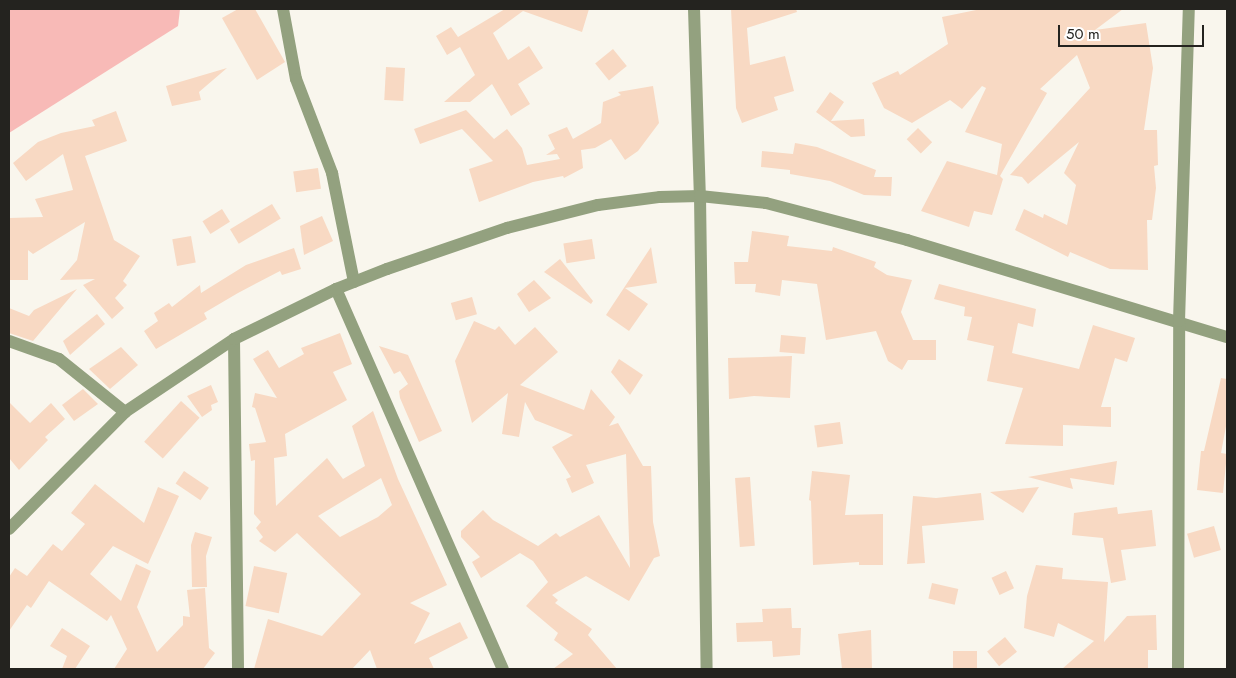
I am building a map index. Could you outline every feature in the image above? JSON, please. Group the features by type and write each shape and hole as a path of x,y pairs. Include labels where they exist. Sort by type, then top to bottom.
{"street":[{"path":"283,9 296,79 332,173 354,282"},
{"path":"694,9 700,196 706,669"},
{"path":"1178,669 1179,321 1188,9"},
{"path":"9,528 125,412 234,339 354,282 507,228 598,205 660,197 700,196 766,203 813,214 1179,321 1227,337"},
{"path":"336,289 502,669"},
{"path":"234,339 238,669"},
{"path":"9,342 59,359 125,412"}],"shaded area":[{"path":"9,9 180,9 178,26 9,133"}],"building":[{"path":"238,9 255,9 285,62 257,80 222,18"},
{"path":"505,9 589,9 582,32 523,11 493,33 508,60 529,46 543,68 518,84 530,104 511,116 492,84 470,102 444,102 475,75 460,47 447,55 436,36 451,27 458,37"},
{"path":"731,9 796,9 797,12 747,28 750,65 785,56 794,91 774,97 778,110 742,123 736,108"},
{"path":"981,9 1123,9 1095,30 1146,23 1153,68 1144,130 1157,130 1158,165 1154,166 1156,188 1152,220 1147,220 1148,270 1110,269 1070,252 1068,257 1015,230 1024,209 1043,218 1044,214 1067,225 1076,185 1064,173 1079,142 1028,184 1022,177 1010,175 1090,88 1077,55 1040,89 1047,93 1000,176 1003,179 992,215 974,211 969,227 921,211 947,161 997,175 1002,144 965,132 986,88 982,86 962,109 950,100 912,123 884,108 872,83 898,71 900,75 948,44 942,17"},
{"path":"613,49 627,66 609,81 595,63"},
{"path":"386,67 405,68 403,101 384,100"},
{"path":"227,68 199,92 201,100 172,106 166,86"},
{"path":"653,86 659,123 638,151 625,160 611,139 595,148 581,150 583,168 564,178 563,176 533,182 479,202 469,169 493,161 462,129 420,144 414,129 466,110 494,139 507,129 522,148 527,165 560,159 557,154 546,155 555,149 548,135 567,127 573,139 601,123 603,102 621,95 618,92"},
{"path":"830,92 844,102 831,121 864,119 865,136 851,137 816,112"},
{"path":"116,111 127,141 85,156 114,240 140,256 123,281 127,285 115,298 124,308 112,319 83,285 95,279 60,280 77,260 85,222 33,254 28,250 28,280 9,280 9,218 43,217 35,199 73,190 63,154 26,181 13,163 38,142 61,133 95,126 92,120"},
{"path":"918,128 932,142 921,153 907,139"},
{"path":"795,143 817,147 876,170 874,177 892,177 891,196 864,195 830,181 790,174 790,170 761,167 762,151 793,154"},
{"path":"318,168 321,189 296,192 293,171"},
{"path":"272,204 281,219 239,244 230,229"},
{"path":"222,209 230,222 210,234 202,221"},
{"path":"322,216 333,241 304,255 300,226"},
{"path":"752,231 789,236 787,246 832,251 833,247 876,262 874,267 887,275 912,280 901,312 913,340 936,340 936,360 908,360 902,370 888,361 876,331 826,340 817,284 782,280 780,296 755,292 756,284 735,284 734,262 748,262"},
{"path":"191,236 196,263 177,266 172,239"},
{"path":"592,239 595,259 566,263 563,244"},
{"path":"651,247 657,283 625,288 648,304 629,331 606,315"},
{"path":"294,248 301,269 282,275 280,271 238,293 204,313 207,319 156,349 144,331 158,321 154,313 169,303 172,307 200,285 201,293 246,265"},
{"path":"560,259 593,301 591,304 544,272"},
{"path":"534,280 551,298 529,312 517,294"},
{"path":"939,284 1036,309 1033,327 1018,323 1012,353 1079,369 1093,325 1135,338 1127,362 1115,358 1101,407 1111,407 1111,427 1063,425 1063,446 1005,444 1023,388 987,381 994,346 967,340 972,317 964,316 965,307 934,299"},
{"path":"77,289 33,341 9,333 9,308 29,316 34,310"},
{"path":"472,297 477,314 456,320 451,303"},
{"path":"97,314 105,324 70,355 63,341"},
{"path":"474,321 495,330 499,326 515,345 535,327 558,352 520,385 584,410 591,389 615,417 609,426 618,423 643,466 651,466 653,522 660,556 654,558 629,601 586,576 552,595 558,600 555,603 592,629 588,635 617,669 553,669 573,654 554,640 558,633 526,606 548,582 533,561 520,553 481,578 472,562 480,557 461,537 461,531 483,510 493,520 538,546 556,533 560,537 599,515 630,568 626,454 586,465 594,483 572,493 566,479 571,477 552,447 573,435 535,420 525,402 519,437 502,434 508,393 472,423 455,361"},
{"path":"340,333 352,364 333,372 347,400 285,434 287,456 274,458 276,506 327,458 343,479 365,466 352,426 373,411 398,479 447,585 410,603 430,613 414,644 460,622 468,638 429,658 434,669 377,669 370,650 352,669 254,669 268,619 322,636 361,594 297,533 275,552 259,541 263,537 256,528 261,522 254,514 255,460 251,461 249,444 266,442 255,408 252,407 255,393 277,398 253,359 268,350 279,368 304,354 301,348","holes":["381,478 392,505 378,517 340,537 318,516"]},
{"path":"781,335 806,337 804,354 780,352"},
{"path":"379,346 408,355 442,431 419,442 400,398 399,391 408,384 400,371 394,374"},
{"path":"121,347 138,365 110,389 89,369"},
{"path":"792,356 790,398 754,396 729,399 728,358"},
{"path":"619,359 643,375 630,395 611,372"},
{"path":"1221,378 1227,379 1227,421 1221,453 1227,454 1223,493 1197,490 1201,451 1204,451"},
{"path":"211,385 218,402 211,405 212,410 202,417 187,396"},
{"path":"83,389 98,404 74,421 62,405"},
{"path":"181,401 200,418 163,459 144,442"},
{"path":"9,402 30,423 51,403 65,419 45,437 48,440 19,470 9,458"},
{"path":"840,422 843,444 817,447 814,426"},
{"path":"1117,461 1114,485 1070,478 1073,489 1028,477"},
{"path":"184,471 209,488 200,500 176,483"},
{"path":"812,471 850,475 845,515 883,514 883,565 859,565 859,562 813,565 811,501 809,500"},
{"path":"750,477 755,546 740,547 735,478"},
{"path":"95,484 144,523 158,487 179,496 148,564 113,546 90,574 121,601 136,564 151,571 137,607 157,652 183,625 183,616 190,617 187,590 205,588 209,648 215,653 203,669 114,669 127,649 111,615 107,621 49,581 31,608 27,605 9,631 9,577 15,568 27,576 53,544 62,551 85,524 71,513"},
{"path":"1039,487 1023,513 990,492"},
{"path":"981,493 984,520 922,526 925,563 907,564 913,496 936,498"},
{"path":"1117,507 1118,514 1152,510 1156,546 1121,550 1126,580 1111,583 1103,538 1072,535 1074,513"},
{"path":"1214,526 1221,550 1194,558 1187,534"},
{"path":"195,532 212,537 206,556 207,587 192,587 191,545"},
{"path":"1036,565 1063,568 1062,579 1108,582 1104,642 1127,616 1156,615 1157,650 1148,650 1148,669 1062,669 1094,641 1058,623 1054,637 1024,628 1027,596"},
{"path":"254,566 287,573 279,613 245,606"},
{"path":"1006,571 1014,588 1000,595 991,578"},
{"path":"932,583 958,589 955,605 928,599"},
{"path":"791,608 792,628 801,628 800,655 773,657 772,641 737,642 736,623 763,622 762,609"},
{"path":"62,628 90,646 75,669 62,669 67,656 50,646"},
{"path":"871,630 872,669 842,669 838,634"},
{"path":"1005,637 1017,652 999,666 987,651"},
{"path":"953,651 977,651 977,669 953,669"}]}
